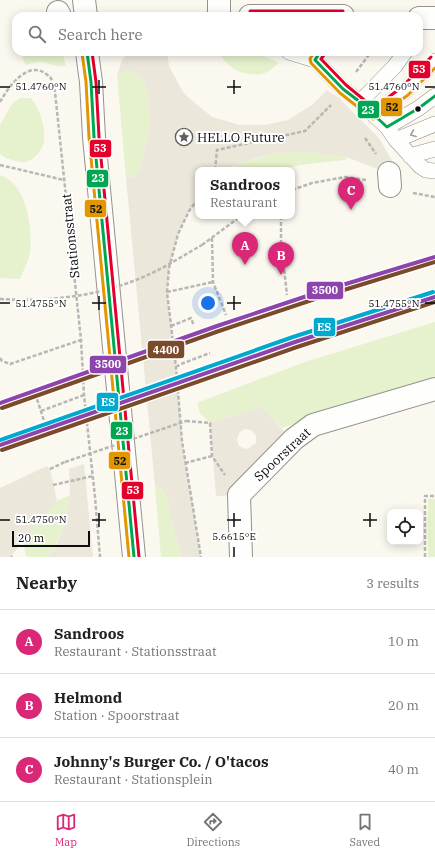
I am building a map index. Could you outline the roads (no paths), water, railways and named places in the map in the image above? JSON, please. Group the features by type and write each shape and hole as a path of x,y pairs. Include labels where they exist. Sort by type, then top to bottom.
{"street":[{"path":"84,0 86,12"},
{"path":"219,0 219,12"},
{"path":"423,18 435,18"},
{"path":"88,56 134,557"},
{"name":"Spoorstraat","path":"240,557 239,495 294,439 313,425 435,389"}],"lane":[{"path":"317,56 343,88 387,127 396,140 420,166 426,170 435,171"},
{"path":"360,102 395,66 402,56"},
{"path":"374,114 405,91 435,61"},
{"path":"387,127 419,108 435,96"},
{"path":"396,140 435,124"},
{"path":"410,156 435,149"}],"place":[{"name":"HELLO Future","path":"184,137"},
{"name":"Johnny's Burger Co. / O'tacos","path":"351,210"},
{"name":"Sandroos","path":"245,265"},
{"name":"Helmond","path":"281,275"}]}
